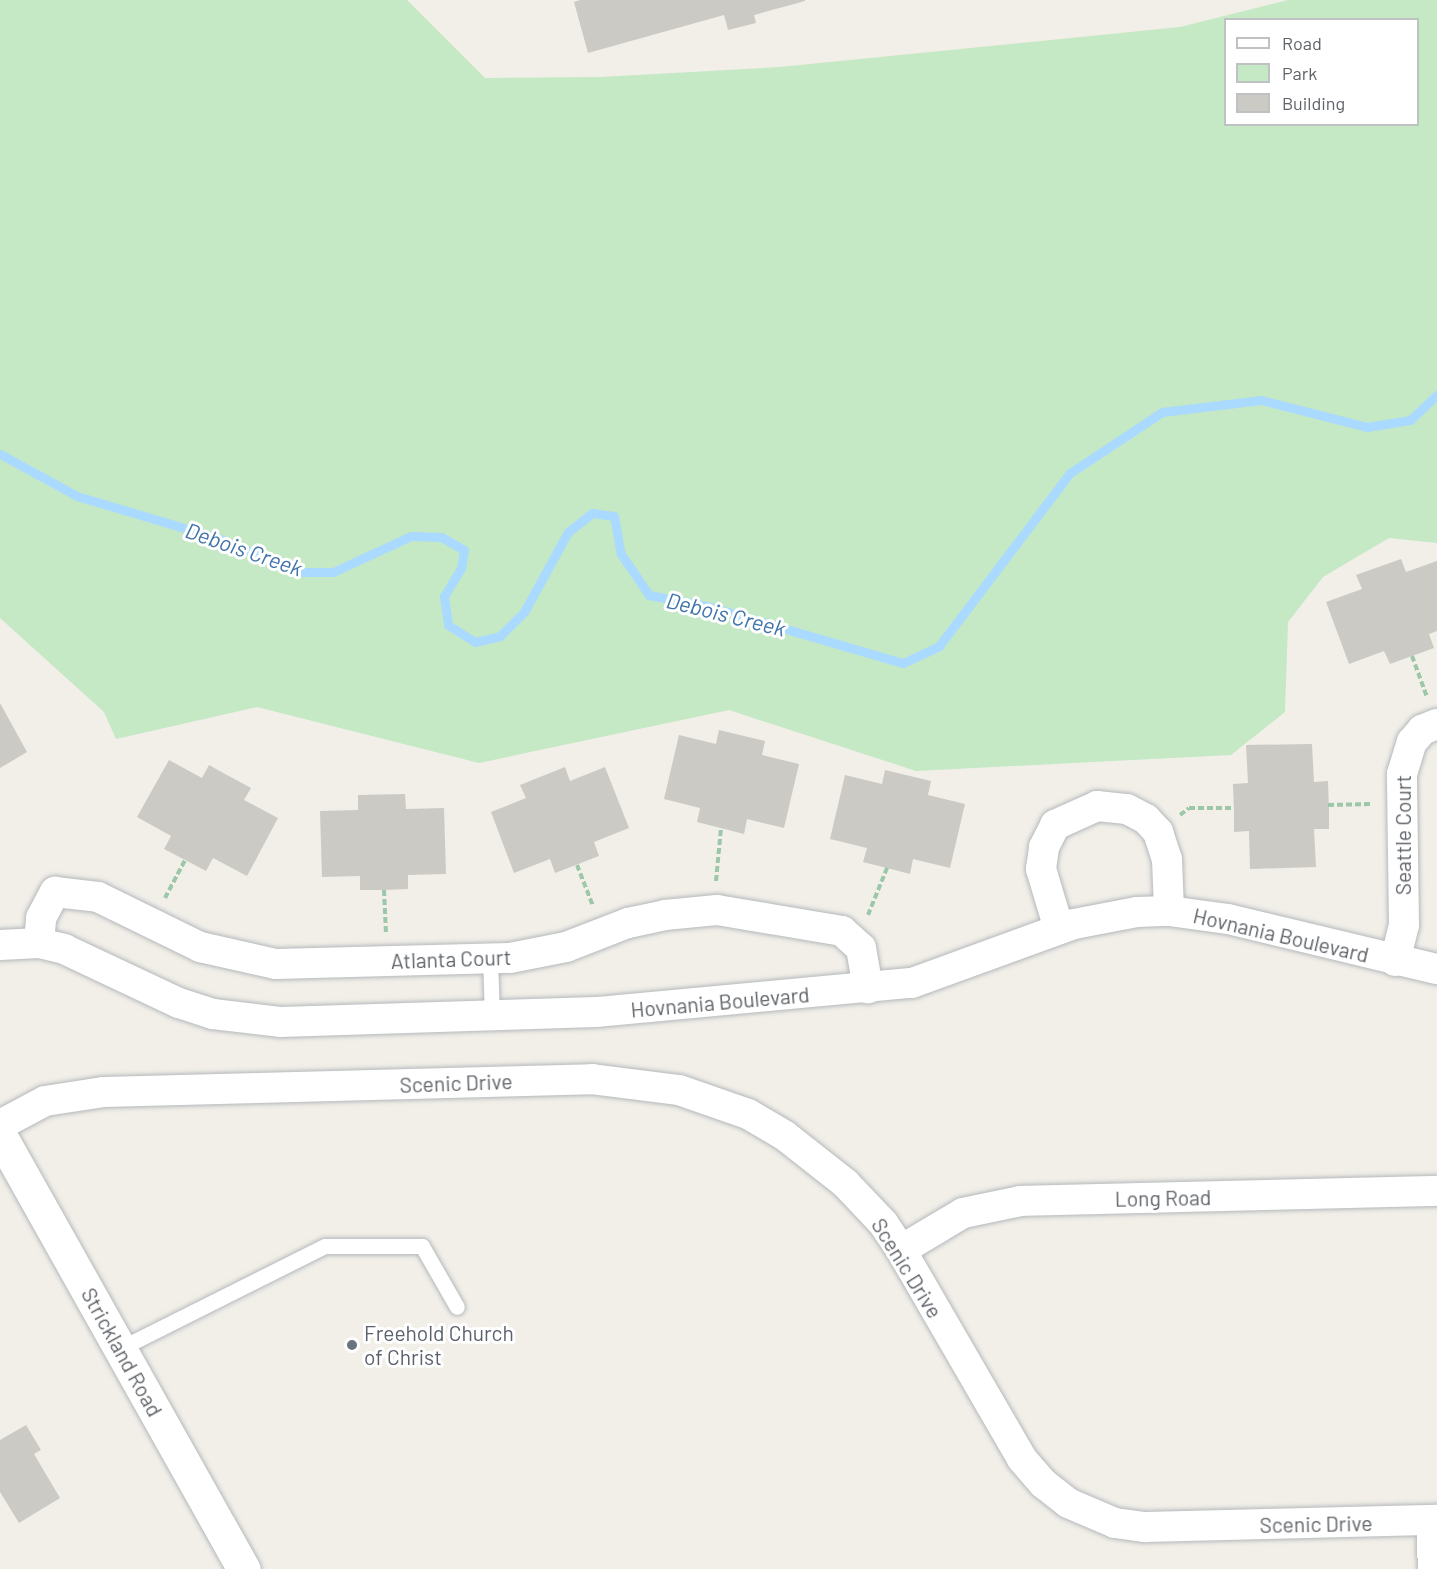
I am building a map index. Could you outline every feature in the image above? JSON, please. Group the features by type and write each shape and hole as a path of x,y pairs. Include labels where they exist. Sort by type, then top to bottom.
{"street":[{"name":"Seattle Court","path":"1395,961 1404,925 1402,774 1412,742 1422,730 1437,724"},
{"path":"1059,929 1041,869 1044,847 1055,825 1097,806 1127,810 1146,819 1158,832 1167,859 1169,911"},
{"name":"Atlanta Court","path":"39,943 41,918 55,892 98,897 200,947 276,964 490,959 566,947 628,923 665,915 717,910 842,931 861,948 868,988"},
{"name":"Hovnania Boulevard","path":"0,945 39,943 64,949 179,1003 213,1014 280,1022 597,1012 912,983 946,974 1059,929 1100,918 1169,911 1228,919 1395,961 1437,969"},
{"name":"Scenic Drive","path":"0,1125 45,1101 104,1092 591,1079 638,1083 714,1101 784,1135 845,1183 883,1223 1022,1459 1044,1484 1081,1510 1115,1523 1144,1527 1434,1520"},
{"name":"Strickland Road","path":"0,1135 244,1569"},
{"name":"Long Road","path":"901,1251 963,1214 1021,1201 1437,1191"},
{"path":"1432,1569 1434,1520"}],"lane":[{"path":"490,959 492,1017"},
{"path":"119,1349 325,1246 422,1246 457,1307"}],"path":[{"path":"1412,656 1422,684"},
{"path":"1328,805 1361,805"},
{"path":"1189,808 1234,808"},
{"path":"716,869 721,828"},
{"path":"170,887 185,860"},
{"path":"577,865 589,894"},
{"path":"872,897 886,868"},
{"path":"384,890 385,920"}],"green space":[{"path":"0,0 407,0 485,78 601,77 780,67 1180,27 1288,0 1437,0 1437,543 1389,538 1323,577 1288,622 1285,712 1231,755 916,771 729,710 479,763 257,707 116,739 104,712 0,618"}],"building":[{"path":"580,0 805,1 754,15 756,23 728,30 724,15 588,53 574,2"},
{"path":"1401,559 1406,572 1437,561 1437,631 1429,634 1434,648 1390,664 1384,651 1349,664 1326,602 1362,589 1356,575"},
{"path":"0,703 27,752 0,768"},
{"path":"719,730 765,741 762,755 799,764 784,828 747,819 744,834 697,822 700,808 664,799 679,735 716,744"},
{"path":"1312,744 1314,782 1328,781 1329,810 1329,829 1314,829 1316,867 1250,869 1249,831 1234,832 1233,784 1248,783 1246,745"},
{"path":"169,760 202,778 209,765 251,788 244,800 278,818 247,876 213,858 206,871 164,849 171,836 137,817"},
{"path":"565,767 570,781 605,767 629,828 594,842 599,856 555,873 550,859 514,873 491,812 526,798 520,785"},
{"path":"885,770 931,781 928,795 965,804 950,868 913,859 910,874 863,862 867,848 830,839 845,775 882,784"},
{"path":"405,794 406,809 444,808 446,874 408,875 408,889 384,890 360,890 360,876 322,877 320,811 358,810 358,795"},
{"path":"26,1425 41,1450 34,1454 60,1498 19,1523 0,1492 0,1440"}],"waterway":[{"name":"Debois Creek","path":"0,454 77,496 218,538 297,572 333,572 411,536 441,537 464,550 461,568 444,596 448,625 475,642 500,636 524,612 568,532 592,513 614,516 621,554 649,595 711,607 903,663 939,646 1070,473 1162,412 1261,400 1367,427 1410,420 1437,395"}],"place":[{"name":"Freehold Church of Christ","path":"352,1345"}]}
